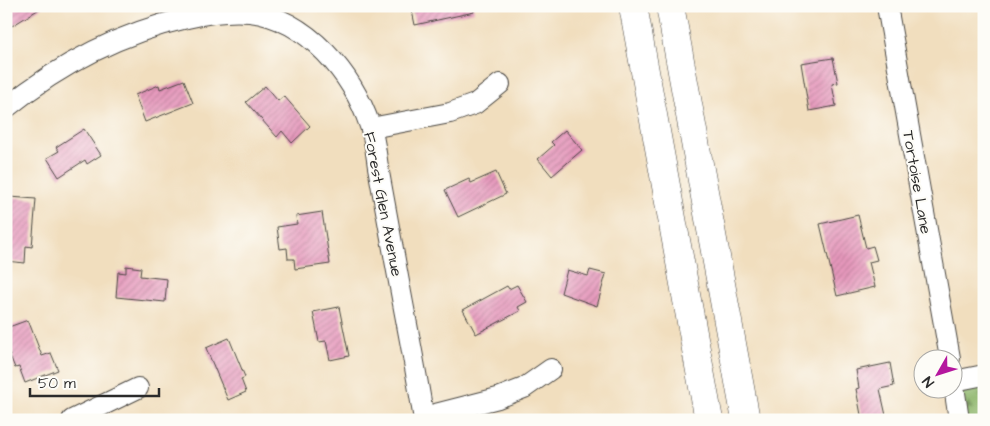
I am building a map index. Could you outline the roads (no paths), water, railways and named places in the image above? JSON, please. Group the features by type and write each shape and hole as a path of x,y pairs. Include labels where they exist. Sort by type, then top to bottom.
{"highway":[{"path":"634,6 709,420"},
{"path":"670,6 746,420"}],"street":[{"name":"Tortoise Lane","path":"887,6 948,348"},
{"name":"Forest Glen Avenue","path":"6,108 59,70 171,14 229,11 252,12 290,26 312,40 332,59 348,79 371,128 424,418"},
{"path":"371,128 450,113 475,104 500,84"},
{"path":"424,418 498,398 524,388 551,369"},
{"path":"962,376 984,375"},
{"path":"72,420 138,388"},
{"path":"956,398 959,420"}]}
